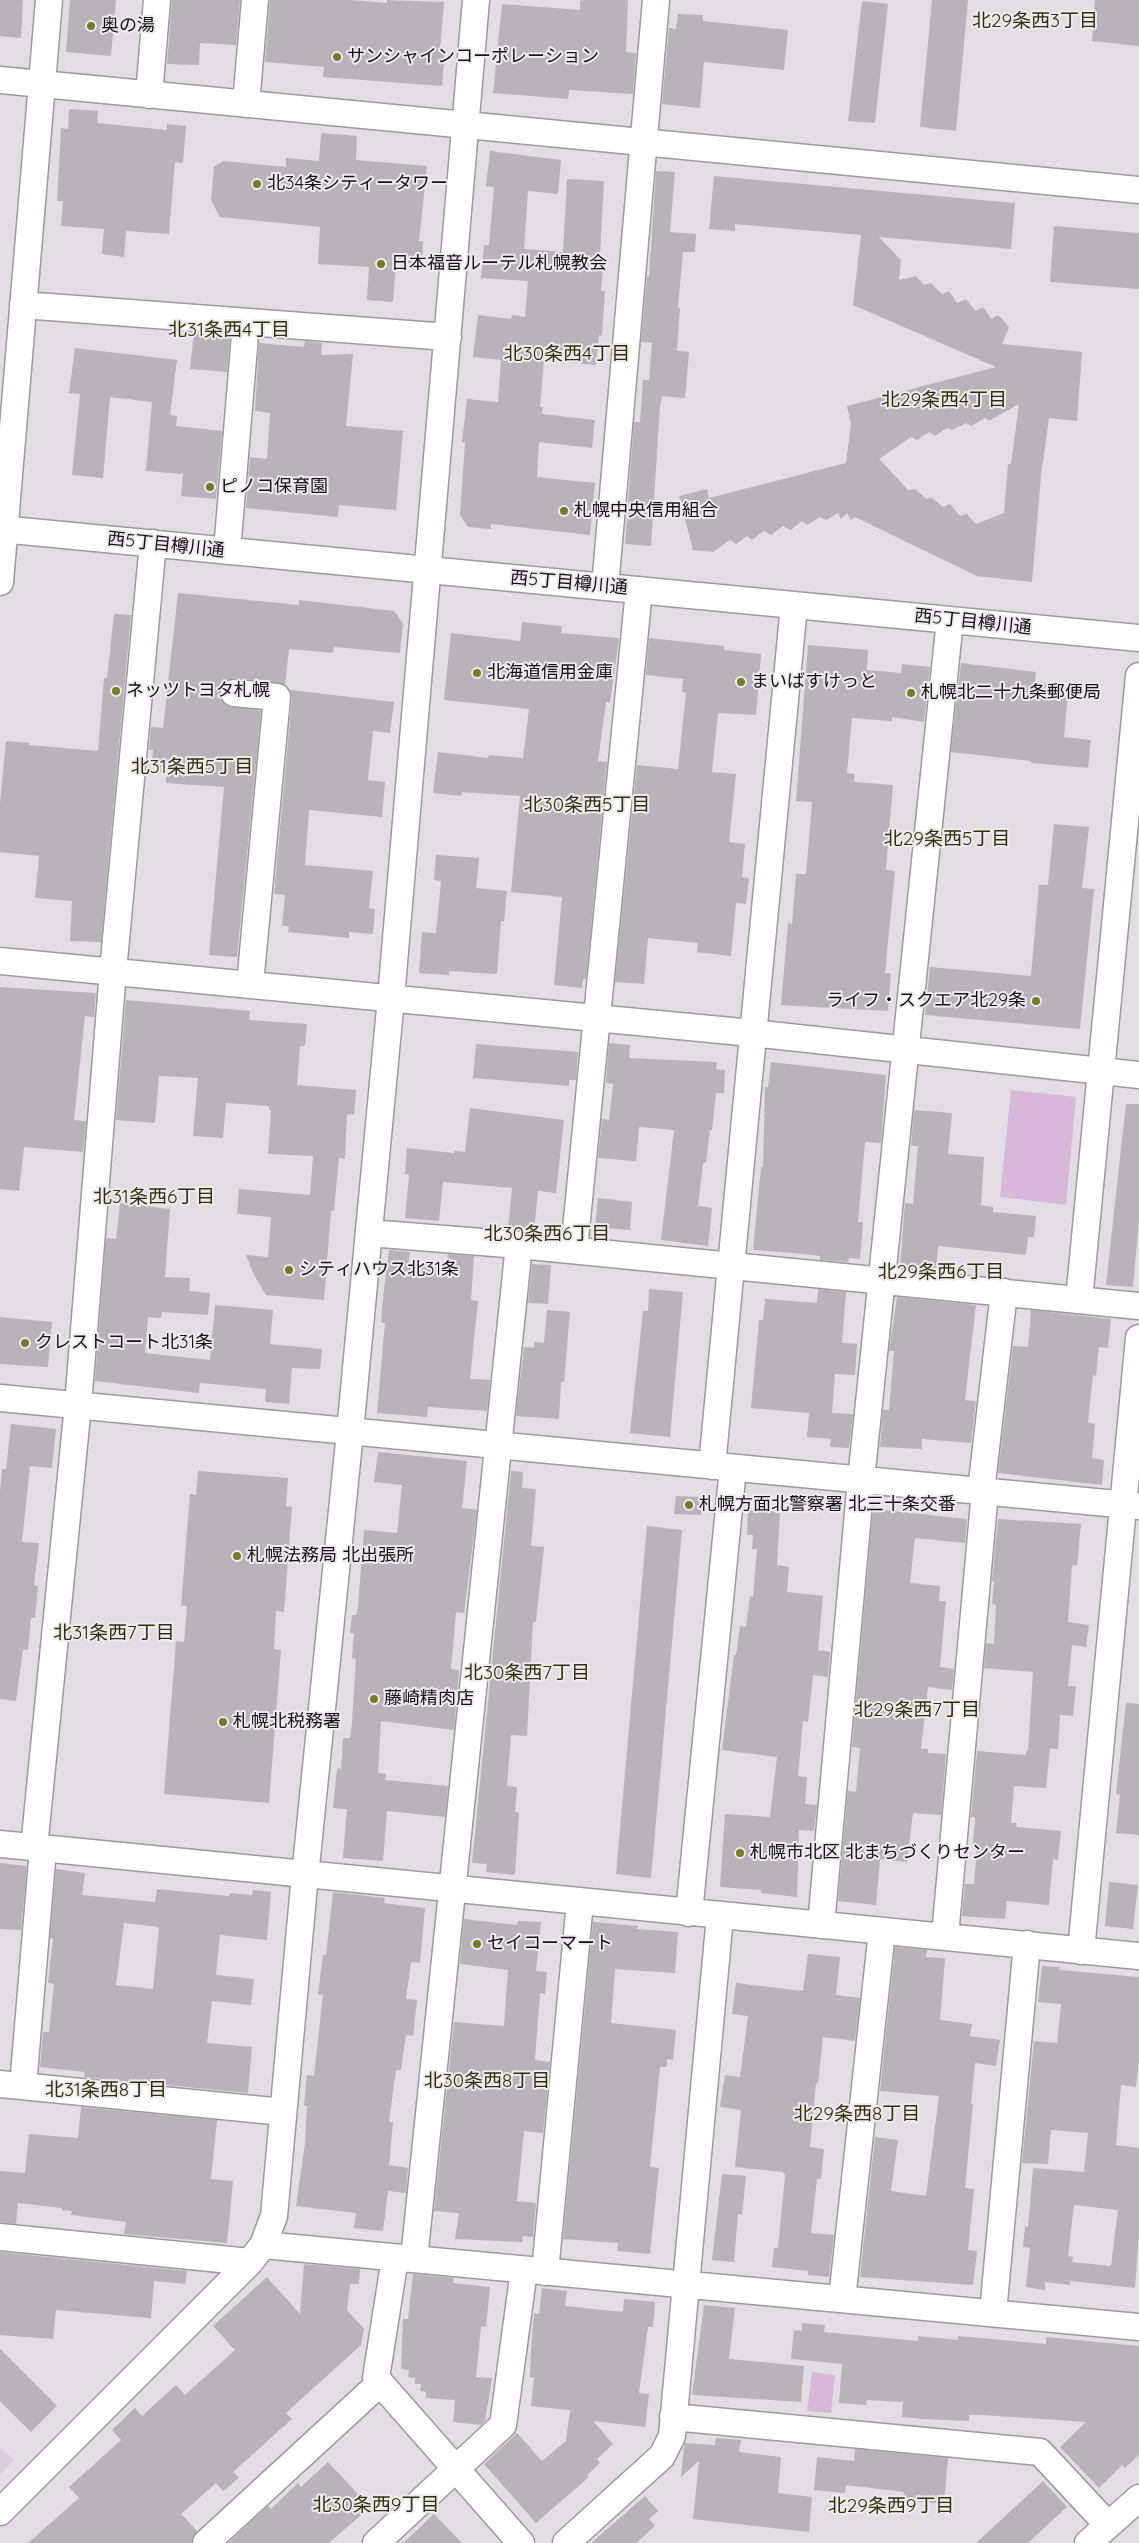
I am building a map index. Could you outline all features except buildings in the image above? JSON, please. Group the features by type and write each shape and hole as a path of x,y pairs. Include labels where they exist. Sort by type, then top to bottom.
{"street":[{"path":"0,582 2,529 49,0"},
{"path":"148,95 157,0"},
{"path":"246,104 255,0"},
{"path":"0,2512 257,2253 274,2216 305,1875 350,1432 391,998 476,0"},
{"path":"605,587 656,0"},
{"path":"0,80 1139,190"},
{"path":"23,305 448,337"},
{"path":"227,551 246,323"},
{"name":"西5丁目樽川通","path":"2,529 1139,638"},
{"path":"153,544 113,971 78,1405 39,1848 12,2085 283,2112"},
{"path":"574,1250 639,590"},
{"path":"689,1913 722,1467 730,1266 794,604"},
{"path":"821,1925 861,1480 950,620"},
{"path":"1079,1300 1139,676"},
{"path":"234,693 277,697 250,984"},
{"path":"0,961 752,1033 1139,1074"},
{"path":"369,1233 574,1250 1139,1306"},
{"path":"519,1245 452,1890 404,2258 376,2378 521,2543"},
{"path":"945,1936 983,1491 1004,1292"},
{"path":"1081,1951 1131,1505 1139,1338"},
{"path":"0,1398 1131,1505"},
{"path":"0,1844 452,1890 1139,1956"},
{"path":"376,2543 456,2471 503,2425 534,2271 580,1902"},
{"path":"566,2543 662,2456 672,2436 720,1916"},
{"path":"842,2300 882,1931"},
{"path":"993,2313 1027,1944"},
{"path":"0,2237 257,2253 404,2258 1139,2327"},
{"path":"206,2543 380,2383"},
{"path":"673,2417 1040,2452 1128,2515 1088,2543"}],"shaded area":[{"path":"1011,1090 1076,1097 1066,1205 1000,1197"},
{"path":"812,2372 835,2375 831,2413 807,2411"},
{"path":"0,2447 14,2460 0,2475"}],"place":[{"name":"奥の湯","path":"91,26"},
{"name":"サンシャインコーポレーション","path":"337,57"},
{"name":"北34条シティータワー","path":"257,184"},
{"name":"日本福音ルーテル札幌教会","path":"381,264"},
{"name":"ピノコ保育園","path":"210,487"},
{"name":"札幌中央信用組合","path":"564,511"},
{"name":"北海道信用金庫","path":"477,673"},
{"name":"まいばすけっと","path":"741,682"},
{"name":"ネッツトヨタ札幌","path":"116,691"},
{"name":"札幌北二十九条郵便局","path":"911,693"},
{"name":"ライフ・スクエア北29条","path":"1036,1001"},
{"name":"シティハウス北31条","path":"289,1270"},
{"name":"クレストコート北31条","path":"25,1343"},
{"name":"札幌方面北警察署 北三十条交番","path":"689,1505"},
{"name":"札幌法務局 北出張所","path":"237,1556"},
{"name":"藤崎精肉店","path":"374,1699"},
{"name":"札幌北税務署","path":"223,1722"},
{"name":"札幌市北区 北まちづくりセンター","path":"740,1853"},
{"name":"セイコーマート","path":"477,1944"}],"district":[{"name":"北29条西3丁目","path":"1035,21"},
{"name":"北31条西4丁目","path":"229,330"},
{"name":"北30条西4丁目","path":"567,354"},
{"name":"北29条西4丁目","path":"944,400"},
{"name":"北31条西5丁目","path":"192,767"},
{"name":"北30条西5丁目","path":"587,805"},
{"name":"北29条西5丁目","path":"947,839"},
{"name":"北31条西6丁目","path":"154,1197"},
{"name":"北30条西6丁目","path":"547,1234"},
{"name":"北29条西6丁目","path":"941,1272"},
{"name":"北31条西7丁目","path":"114,1633"},
{"name":"北30条西7丁目","path":"527,1673"},
{"name":"北29条西7丁目","path":"917,1710"},
{"name":"北30条西8丁目","path":"487,2081"},
{"name":"北31条西8丁目","path":"106,2090"},
{"name":"北29条西8丁目","path":"857,2114"},
{"name":"北30条西9丁目","path":"376,2505"},
{"name":"北29条西9丁目","path":"891,2506"}]}
